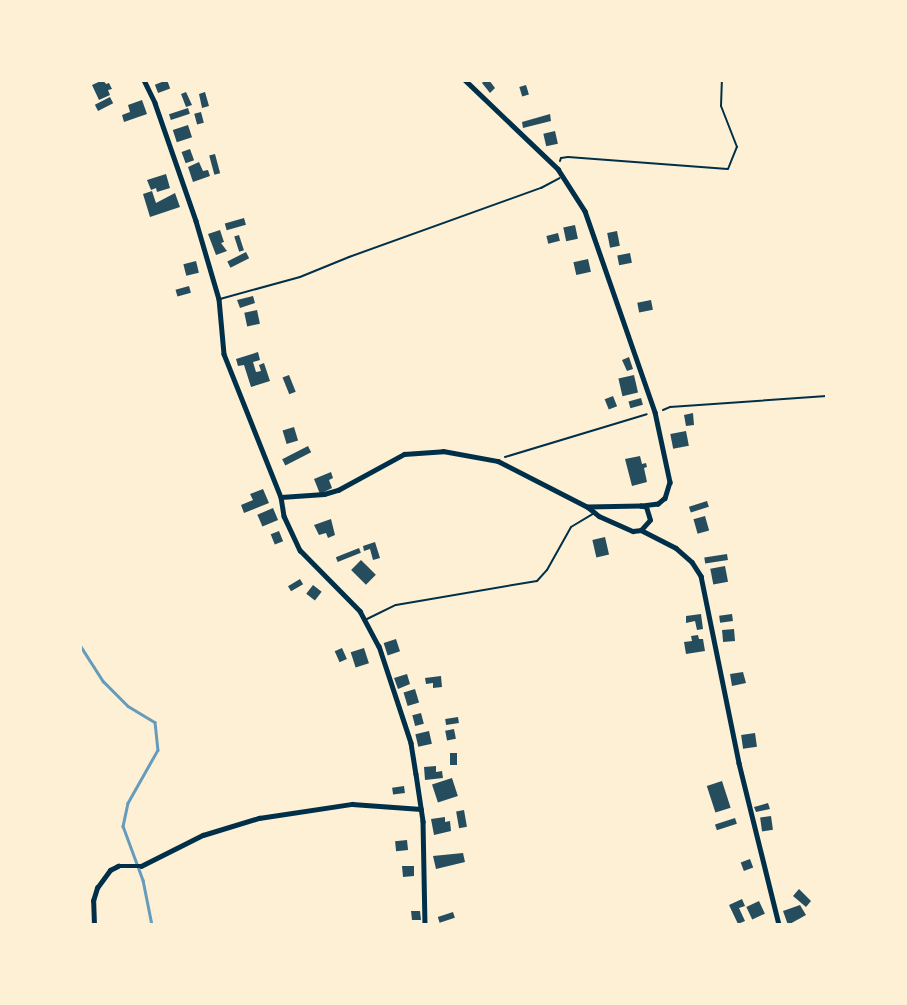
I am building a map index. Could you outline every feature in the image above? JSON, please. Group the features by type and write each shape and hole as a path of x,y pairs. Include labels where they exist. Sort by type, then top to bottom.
{"street":[{"path":"144,80 180,172 219,299 224,354 282,497 284,516 300,550 366,619 379,646 411,743 421,809 425,925"},
{"path":"465,80 558,169 585,211 655,412 670,482 665,498 658,503 641,506 588,507"},
{"path":"282,497 307,498 338,490 404,454 443,451 498,461 619,526 640,530 676,548 692,562 701,576 739,763 779,925"},
{"path":"640,530 650,520 646,508 641,506"},
{"path":"94,925 93,901 97,888 110,870 118,866 141,866 212,831 259,818 352,804 421,809"}],"lane":[{"path":"219,299 300,277 541,188 562,176"},
{"path":"366,619 396,605 537,581 547,570 571,527 594,513"}],"path":[{"path":"558,169 561,158 568,157 729,169 737,147 720,106 722,80"},
{"path":"498,461 670,407 827,396"}],"building":[{"path":"103,80 106,84 109,83 112,89 108,90 110,95 99,100 92,85"},
{"path":"167,80 170,88 158,93 155,85"},
{"path":"489,80 495,88 490,93 482,83"},
{"path":"526,85 529,95 522,97 519,87"},
{"path":"186,92 192,105 186,107 181,94"},
{"path":"205,92 209,106 202,108 199,94"},
{"path":"110,97 113,103 98,111 95,105"},
{"path":"142,100 147,114 124,122 122,115 130,112 128,105"},
{"path":"188,108 190,114 171,120 169,114"},
{"path":"201,112 204,123 197,124 194,114"},
{"path":"550,114 551,121 523,128 522,122"},
{"path":"188,125 192,137 177,142 173,130"},
{"path":"555,131 558,144 546,146 543,134"},
{"path":"190,149 194,160 186,163 182,152"},
{"path":"215,154 220,173 214,175 209,156"},
{"path":"199,162 203,171 208,170 210,176 193,182 188,167"},
{"path":"166,174 170,188 157,192 156,188 151,190 147,180"},
{"path":"152,191 156,203 175,193 180,207 150,217 143,194"},
{"path":"244,218 246,225 227,230 225,224"},
{"path":"575,225 578,239 566,241 563,227"},
{"path":"220,230 224,242 221,243 227,251 216,255 208,234"},
{"path":"617,231 620,246 610,248 607,233"},
{"path":"558,233 560,241 548,244 546,236"},
{"path":"239,235 244,250 239,252 234,237"},
{"path":"246,252 249,258 230,268 227,262"},
{"path":"630,253 632,263 619,265 617,255"},
{"path":"588,259 591,272 576,275 573,262"},
{"path":"196,261 199,273 186,276 183,264"},
{"path":"189,286 191,293 177,297 176,290"},
{"path":"253,296 255,303 240,308 237,300"},
{"path":"651,300 653,310 639,312 637,303"},
{"path":"257,310 260,324 247,326 244,313"},
{"path":"258,352 260,360 253,362 256,372 261,371 259,365 264,363 270,381 251,387 244,365 238,366 236,359"},
{"path":"629,357 633,369 627,371 622,360"},
{"path":"289,375 296,392 289,394 283,378"},
{"path":"634,375 638,393 622,396 618,379"},
{"path":"613,396 617,406 609,410 605,399"},
{"path":"641,398 643,405 630,408 629,402"},
{"path":"693,413 694,425 686,426 684,415"},
{"path":"294,427 298,440 287,444 283,431"},
{"path":"686,431 689,446 673,449 670,434"},
{"path":"308,446 311,452 285,465 282,459"},
{"path":"640,456 642,464 646,463 647,467 644,468 647,482 632,486 625,459"},
{"path":"331,472 333,478 329,480 332,488 320,494 314,479"},
{"path":"263,489 269,503 244,513 241,505 253,500 250,494"},
{"path":"707,501 709,507 691,513 689,507"},
{"path":"273,508 278,520 262,527 257,515"},
{"path":"705,516 709,530 698,534 693,519"},
{"path":"331,519 335,535 328,538 326,533 319,535 314,525"},
{"path":"279,531 283,541 275,545 271,534"},
{"path":"605,537 609,555 596,557 592,540"},
{"path":"375,542 380,558 373,560 370,549 364,551 363,546"},
{"path":"359,548 361,553 338,562 336,557"},
{"path":"727,554 728,560 705,564 704,558"},
{"path":"361,560 376,575 366,585 351,570"},
{"path":"725,566 728,582 713,585 710,569"},
{"path":"300,579 303,584 291,591 288,586"},
{"path":"313,585 322,592 315,600 306,594"},
{"path":"701,614 703,629 697,630 695,621 686,623 686,616"},
{"path":"732,614 733,621 720,623 719,616"},
{"path":"734,629 735,641 723,642 722,630"},
{"path":"698,635 699,639 703,639 705,651 686,654 684,642 692,641 691,636"},
{"path":"396,639 400,651 388,655 384,643"},
{"path":"342,648 347,659 340,662 335,651"},
{"path":"364,648 369,663 356,668 351,652"},
{"path":"743,672 746,683 732,686 730,674"},
{"path":"407,674 410,684 398,689 394,678"},
{"path":"441,676 442,687 433,688 433,683 426,684 425,678"},
{"path":"415,689 419,702 408,706 404,693"},
{"path":"421,713 424,724 415,726 412,715"},
{"path":"458,717 459,723 446,725 445,719"},
{"path":"454,729 456,739 447,741 445,731"},
{"path":"429,731 432,744 418,747 415,734"},
{"path":"755,733 757,747 743,749 741,735"},
{"path":"450,753 457,753 457,765 450,765"},
{"path":"436,766 436,772 442,771 443,778 425,780 424,767"},
{"path":"452,778 458,796 438,803 432,784"},
{"path":"722,781 731,808 715,813 707,786"},
{"path":"404,786 405,793 393,795 392,788"},
{"path":"768,803 770,809 756,812 754,807"},
{"path":"464,810 467,827 459,828 456,811"},
{"path":"771,816 773,830 762,831 760,818"},
{"path":"445,817 445,822 450,821 451,831 434,835 431,819"},
{"path":"735,818 737,824 717,830 715,824"},
{"path":"407,840 408,850 396,851 395,841"},
{"path":"463,853 465,862 436,869 433,856"},
{"path":"750,859 753,867 744,871 741,863"},
{"path":"402,866 414,866 414,876 403,877"},
{"path":"799,889 811,901 806,907 793,896"},
{"path":"742,899 745,906 739,908 745,921 738,924 729,905"},
{"path":"759,901 765,914 752,920 746,907"},
{"path":"800,905 806,915 788,925 783,911"},
{"path":"411,911 420,911 421,920 412,920"},
{"path":"453,912 455,918 440,923 438,917"}],"waterway":[{"path":"80,645 103,681 128,706 155,722 158,750 128,803 123,826 143,880 152,925"}]}
